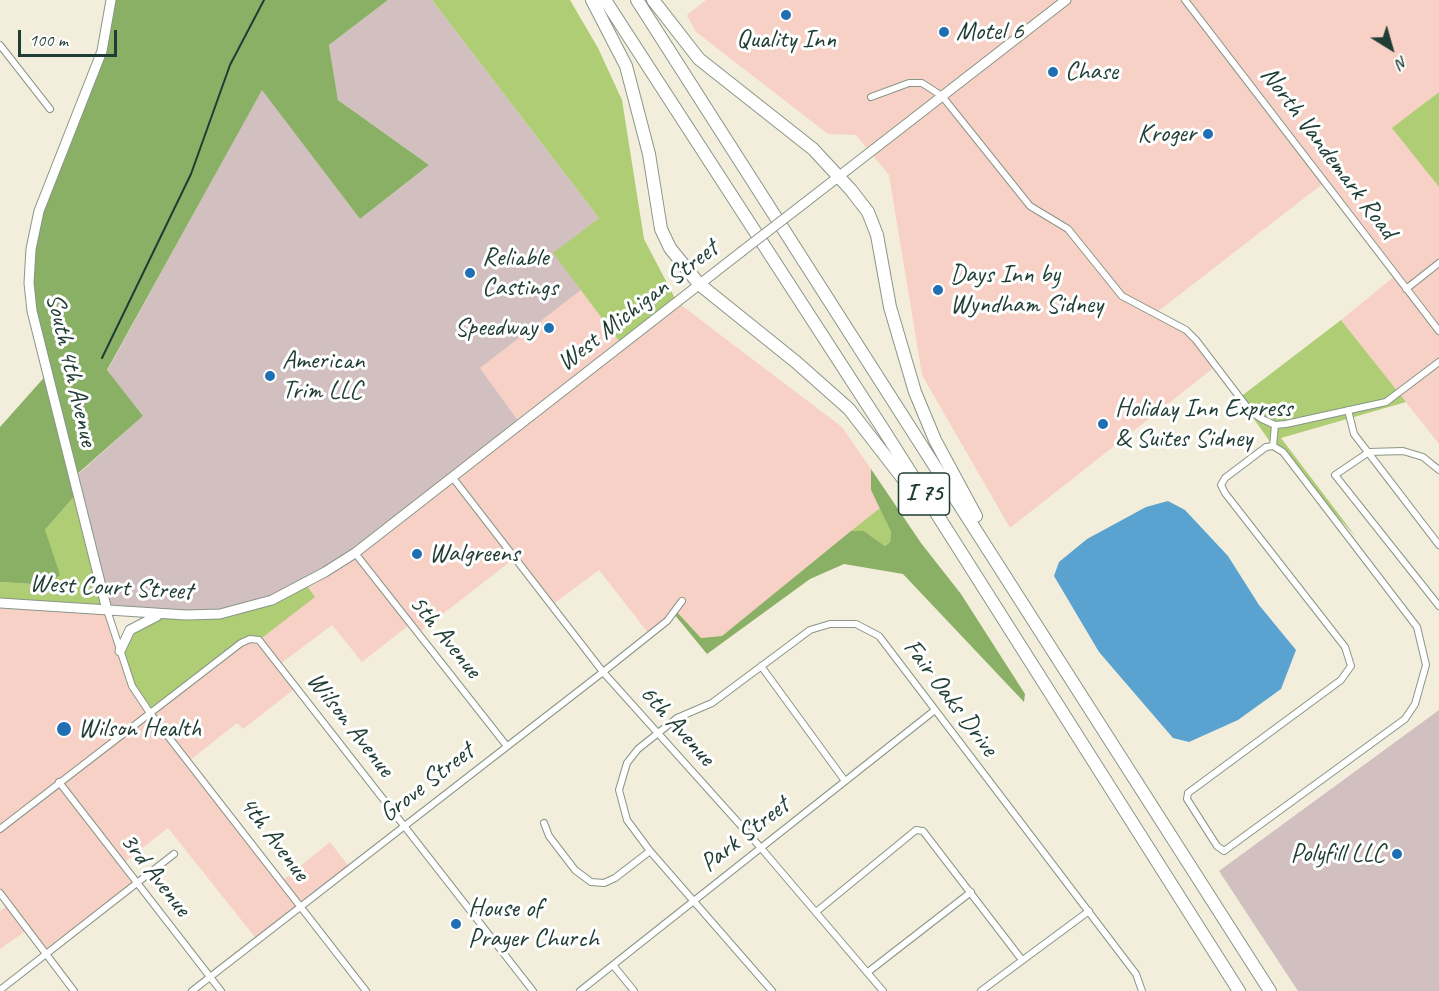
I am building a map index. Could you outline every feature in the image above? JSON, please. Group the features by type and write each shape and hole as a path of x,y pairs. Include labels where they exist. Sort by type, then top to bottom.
{"highway":[{"path":"592,0 626,66 649,154 661,229 670,248 699,284 796,362 849,409 963,556"},
{"name":"I 75","path":"605,0 963,556 1239,991"},
{"name":"I 75","path":"637,0 1270,991"},
{"path":"653,0 699,59 813,149 839,176 868,212 877,235 890,308 915,392 935,440 1003,571"}],"main road":[{"name":"South 4th Avenue","path":"107,610 32,311 29,283 31,249 39,211 102,51 111,0"},
{"name":"West Michigan Street","path":"220,614 272,600 355,553 1066,0"},
{"name":"West Court Street","path":"0,603 158,615 220,614"},
{"path":"120,651 130,630 140,622 158,615"}],"street":[{"name":"North Vandemark Road","path":"1185,0 1439,331"},
{"path":"0,45 50,108"},
{"path":"871,97 909,83 921,83 942,96 1030,206 1068,229 1122,296 1186,330 1250,411 1275,425 1386,402 1439,362"},
{"path":"1406,289 1439,263"},
{"path":"1348,410 1354,434 1439,544"},
{"path":"1273,446 1275,425"},
{"path":"1273,446 1283,452 1417,627 1426,665 1415,704 1405,719 1224,851 1217,846 1187,799 1188,793 1341,680 1352,666 1345,647 1221,485 1225,478 1266,447 1273,446"},
{"path":"1439,470 1423,457 1404,451 1369,453 1335,475 1439,606"},
{"name":"6th Avenue","path":"453,478 603,672 761,848 883,991"},
{"name":"5th Avenue","path":"355,553 507,745"},
{"name":"Grove Street","path":"192,991 603,672 667,621 682,601"},
{"name":"South 4th Avenue","path":"107,610 132,686 150,713"},
{"name":"Fair Oaks Drive","path":"772,991 650,851 627,819 619,790 627,763 638,749 677,718 724,695 810,630 830,624 856,624 879,636 1136,974 1142,991"},
{"name":"Wilson Avenue","path":"150,713 241,643 250,639 258,640 533,991"},
{"path":"761,666 845,781"},
{"name":"Park Street","path":"580,991 935,710"},
{"path":"0,829 150,713"},
{"name":"4th Avenue","path":"150,713 366,991"},
{"name":"3rd Avenue","path":"59,782 221,991"},
{"path":"544,823 549,836 575,870 591,882 604,883 615,878 650,851"},
{"path":"816,912 916,830 923,831 1023,960"},
{"path":"0,990 174,854"},
{"path":"868,972 971,892"},
{"path":"0,893 74,991"},
{"path":"981,991 1089,911"},
{"path":"614,965 634,991"}],"shaded area":[{"path":"388,0 432,0 599,218 554,253 581,290 480,368 521,425 355,553 272,600 220,614 107,610 75,477 143,416 107,371 262,89 360,219 429,165 338,100 329,45"},
{"path":"706,0 1439,0 1439,92 1393,128 1439,187 1439,444 1341,320 1396,275 1325,182 1156,313 1179,325 1216,366 1010,528 922,375 889,175 856,135 828,134 696,32 687,15"},
{"path":"581,290 622,345 677,302 842,427 871,469 872,490 880,508 722,636 701,638 676,611 649,634 599,570 552,605 516,557 417,634 409,625 362,662 332,625 279,665 296,688 243,729 237,723 189,761 282,881 330,842 350,868 258,941 168,828 122,864 136,882 46,955 27,930 0,949 0,911 8,905 0,893 0,603 107,610 125,668 241,643 315,597 305,583 520,424 480,368"},
{"path":"1439,710 1439,991 1298,991 1219,871"}],"green space":[{"path":"111,0 388,0 329,45 338,100 429,165 360,219 262,90 107,370 143,416 75,476 78,492 45,530 60,575 47,585 0,582 0,427 49,372 29,283 39,211 102,51"},
{"path":"432,0 570,0 598,48 622,100 644,239 677,302 622,345 553,253 599,218"},
{"path":"1439,92 1439,187 1392,128"},
{"path":"1341,320 1406,402 1281,438 1356,537 1273,446 1239,398"},
{"path":"871,469 921,543 961,594 1025,694 1024,702 903,574 844,564 810,579 707,654 674,614 676,611 701,638 722,636 851,531 864,531 885,546 890,542 891,532 871,490"},
{"path":"78,492 107,610 0,603 0,582 47,585 45,530"},
{"path":"880,508 891,532 890,542 885,546 864,531 851,531"},
{"path":"305,583 315,597 259,640 250,639 150,713 125,668 124,639 158,615 220,614 272,600"}],"water":[{"path":"1168,501 1185,510 1228,556 1259,605 1296,650 1281,689 1238,720 1189,742 1173,738 1099,652 1054,576 1059,562 1087,539 1146,507"}],"railway":[{"path":"102,358 191,174 230,65 264,0"}],"place":[{"name":"Quality Inn","path":"786,15"},
{"name":"Motel 6","path":"944,32"},
{"name":"Chase","path":"1053,72"},
{"name":"Kroger","path":"1208,134"},
{"name":"Reliable Castings","path":"470,273"},
{"name":"Days Inn by Wyndham Sidney","path":"938,290"},
{"name":"Speedway","path":"549,328"},
{"name":"American Trim LLC","path":"270,376"},
{"name":"Holiday Inn Express & Suites Sidney","path":"1103,424"},
{"name":"Walgreens","path":"417,554"},
{"name":"Wilson Health","path":"64,729"},
{"name":"Polyfill LLC","path":"1397,854"},
{"name":"House of Prayer Church","path":"456,924"}]}
